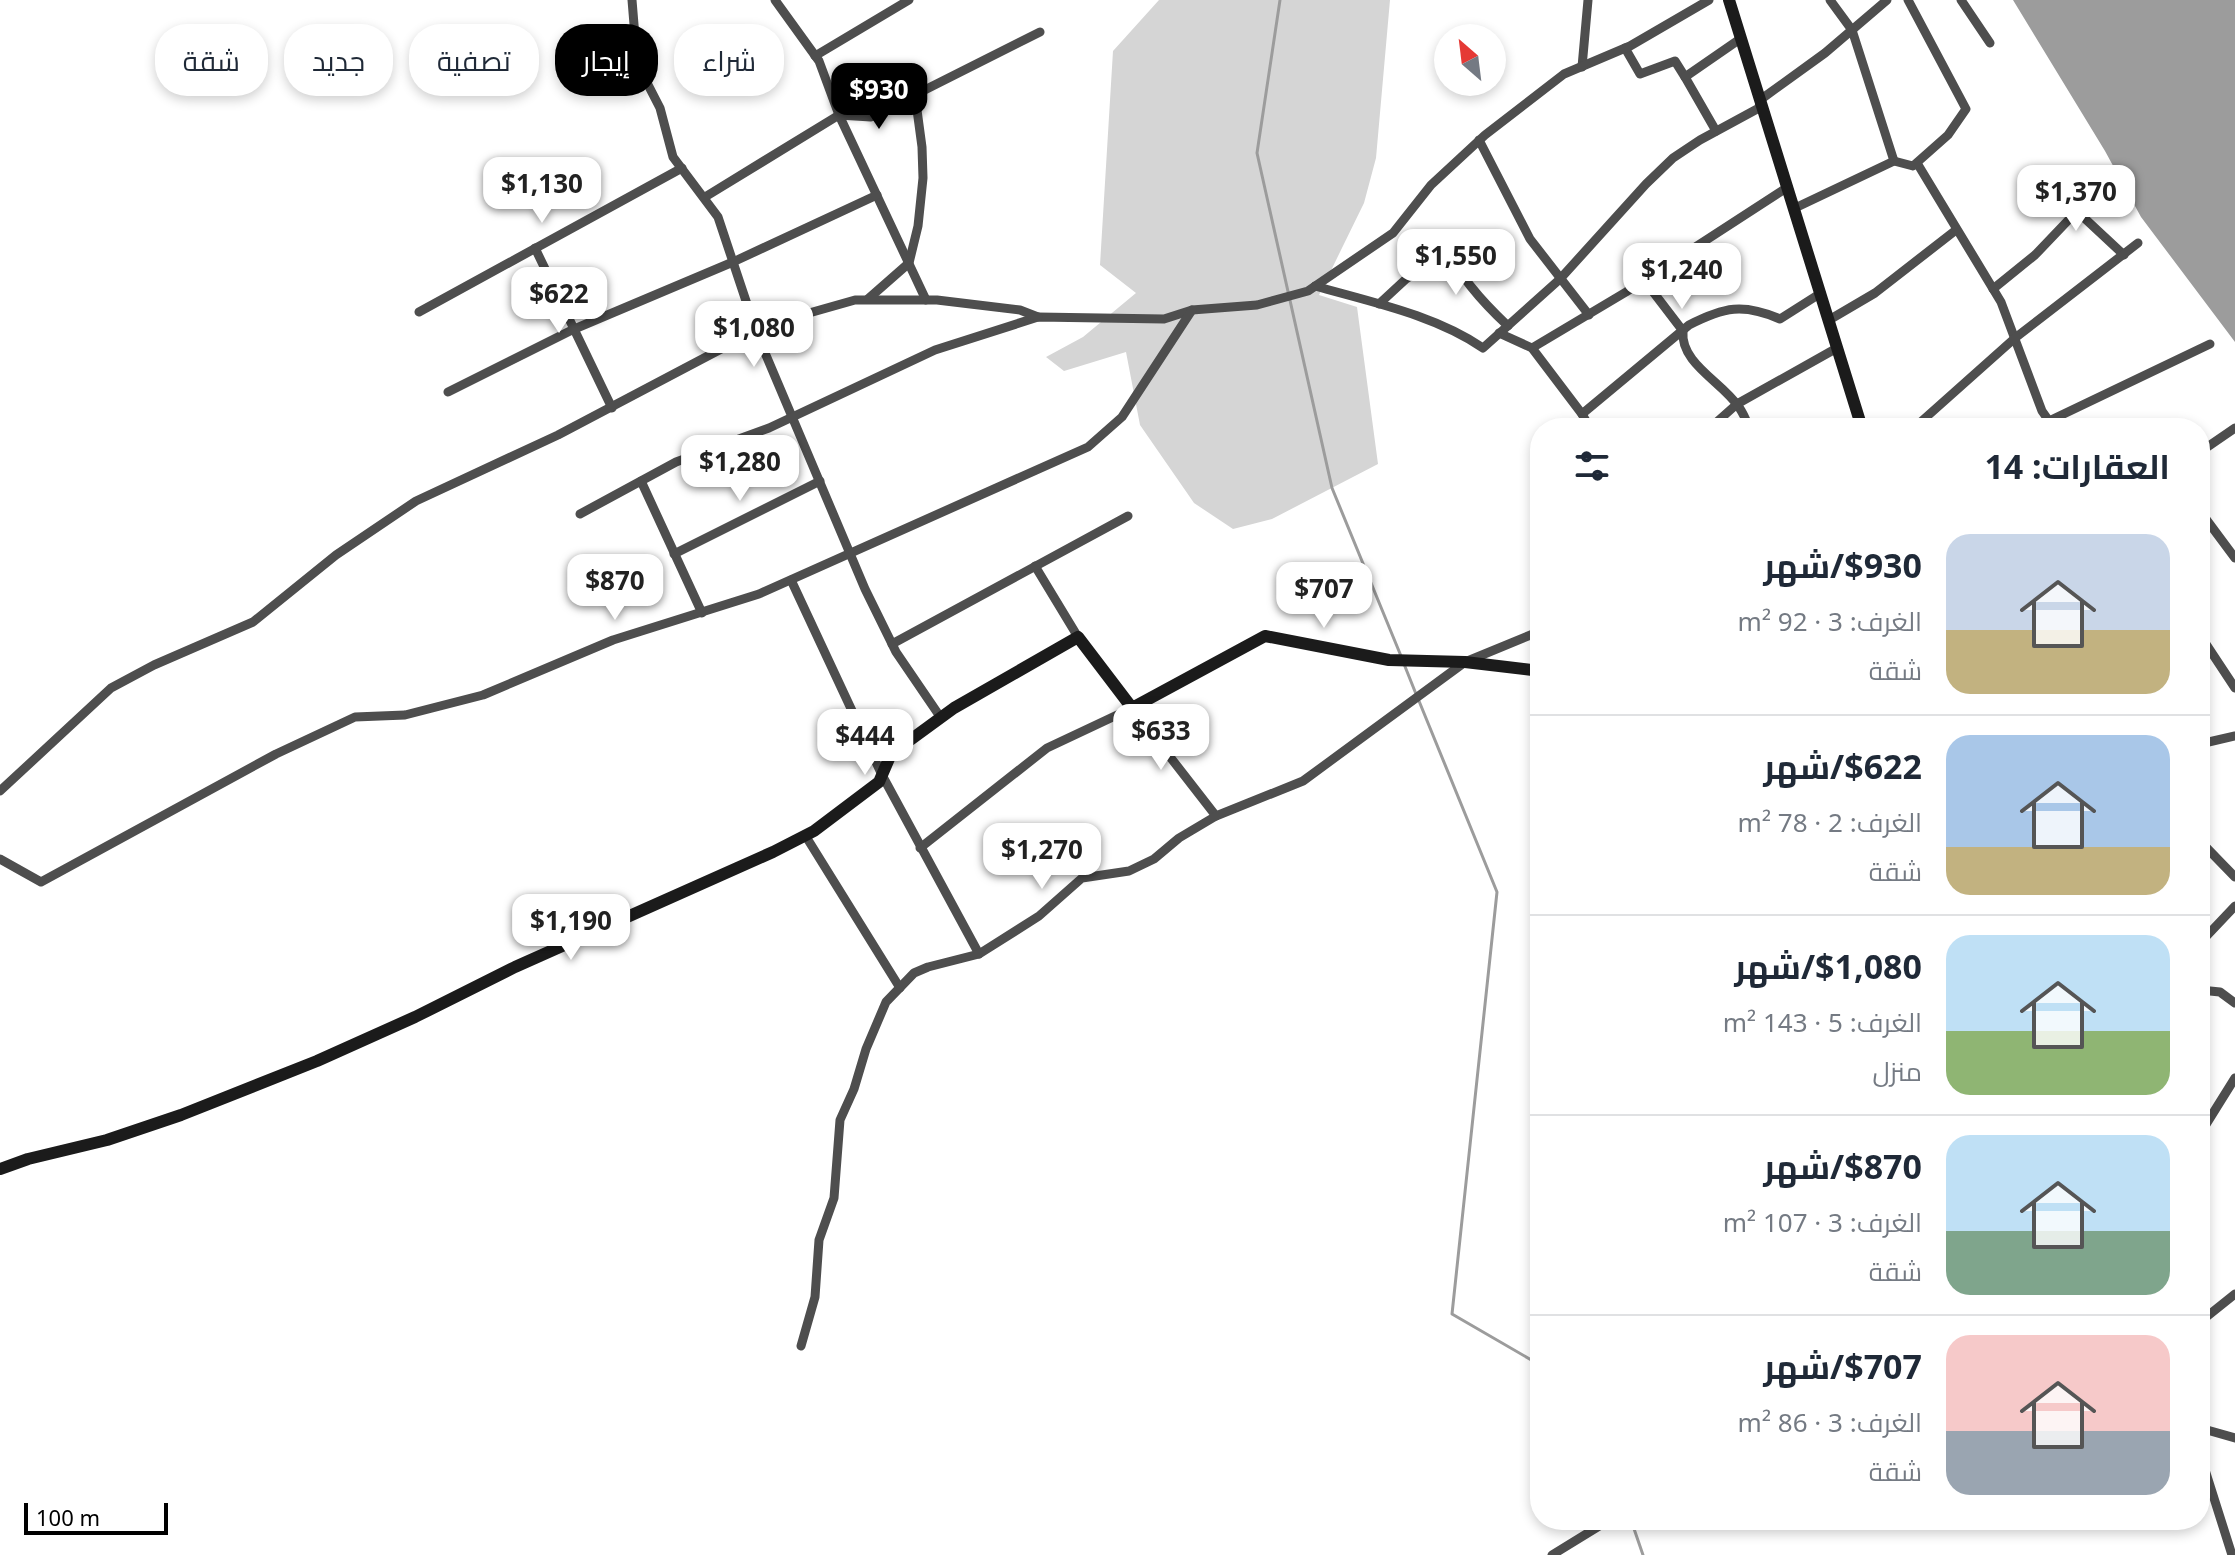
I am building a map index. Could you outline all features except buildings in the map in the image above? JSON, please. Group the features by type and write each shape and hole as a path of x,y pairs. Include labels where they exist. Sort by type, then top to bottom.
{"street":[{"path":"632,0 636,49 643,75 660,108 673,157 718,217 757,334 851,554 892,644 941,718"},
{"path":"775,0 815,56 839,115 926,300"},
{"path":"815,56 909,0"},
{"path":"1582,67 1588,0"},
{"path":"580,514 676,462 793,417 935,350 1038,317 1164,319 1192,310 1257,305 1308,291 1393,233 1431,185 1479,140 1553,82 1625,48 1709,0"},
{"path":"1729,0 1859,418"},
{"path":"1830,0 1852,30 1894,161"},
{"path":"1315,286 1379,304 1466,336 1483,348 1560,279 1673,158 1759,108 1760,100 1825,53 1887,0"},
{"path":"1795,208 1894,161 1913,166 1948,135 1966,109 1908,0"},
{"path":"1961,0 1990,43"},
{"path":"705,197 839,115 871,117 1040,32"},
{"path":"1685,77 1740,39"},
{"path":"1625,48 1640,74 1675,61 1716,131"},
{"path":"868,300 909,263 918,226 923,178 915,95"},
{"path":"1479,140 1530,239 1589,315"},
{"path":"1917,163 2001,302 2047,418"},
{"path":"419,312 682,168"},
{"path":"1532,348 1589,315 1788,187"},
{"path":"2051,187 2124,255"},
{"path":"448,392 574,329 733,262 877,195"},
{"path":"1993,289 2035,255 2077,211"},
{"path":"1829,320 1875,293 1956,230"},
{"path":"1440,241 1463,279 1504,330 1532,348 1584,418"},
{"path":"1925,418 2015,338 2138,243"},
{"path":"535,248 612,408"},
{"path":"1379,304 1406,279 1447,252"},
{"path":"1644,280 1683,331 1682,341 1696,363 1737,404 1745,418"},
{"path":"1582,414 1683,331 1706,316 1738,307 1762,311 1780,319 1821,293"},
{"path":"0,791 111,688 167,659 253,622 336,555 416,501 612,408 723,348 795,317 855,300 926,300 1020,310 1038,317"},
{"path":"0,859 41,882 276,754 355,717 405,715 483,695 613,640 702,613 791,580 1088,447 1122,417 1192,310"},
{"path":"2066,418 2210,344"},
{"path":"1721,418 1737,404 1837,348"},
{"path":"2210,445 2235,428"},
{"path":"641,481 702,613"},
{"path":"674,554 820,481"},
{"path":"892,644 1128,516"},
{"path":"2210,524 2235,558"},
{"path":"1035,566 1078,637 1216,816"},
{"path":"791,580 882,775 979,954"},
{"path":"801,1346 815,1297 819,1240 834,1198 840,1120 886,1002 914,973 979,954 1039,916 1082,878 1129,871 1154,859 1179,838 1216,816 1303,781 1465,662 1530,635"},
{"path":"920,848 1047,748 1132,708 1265,636 1389,660 1465,662 1530,670"},
{"path":"0,1169 107,1140 181,1115 317,1061 805,835 879,782 891,754 941,718 1078,637"},
{"path":"2210,650 2234,685"},
{"path":"2210,742 2235,736"},
{"path":"805,835 900,988"},
{"path":"2210,851 2235,877"},
{"path":"2210,932 2235,906"},
{"path":"2210,991 2220,992 2235,1003"},
{"path":"2210,1118 2235,1078"},
{"path":"2210,1314 2235,1294"},
{"path":"2210,1431 2235,1438"},
{"path":"2210,1486 2232,1555"},
{"path":"1552,1555 1593,1530"}],"shaded area":[{"path":"1159,0 1390,0 1376,158 1364,203 1319,295 1357,307 1378,464 1272,519 1233,529 1194,503 1140,425 1126,352 1064,371 1046,357 1083,337 1136,293 1100,265 1113,51"},
{"path":"2013,0 2235,0 2235,342 2141,217 2105,151"}],"waterway":[{"path":"1280,0 1257,153 1332,488 1401,656"},
{"path":"1404,664 1416,694"},
{"path":"1419,701 1497,892 1452,1314 1530,1359"},
{"path":"1634,1530 1643,1555"}]}
